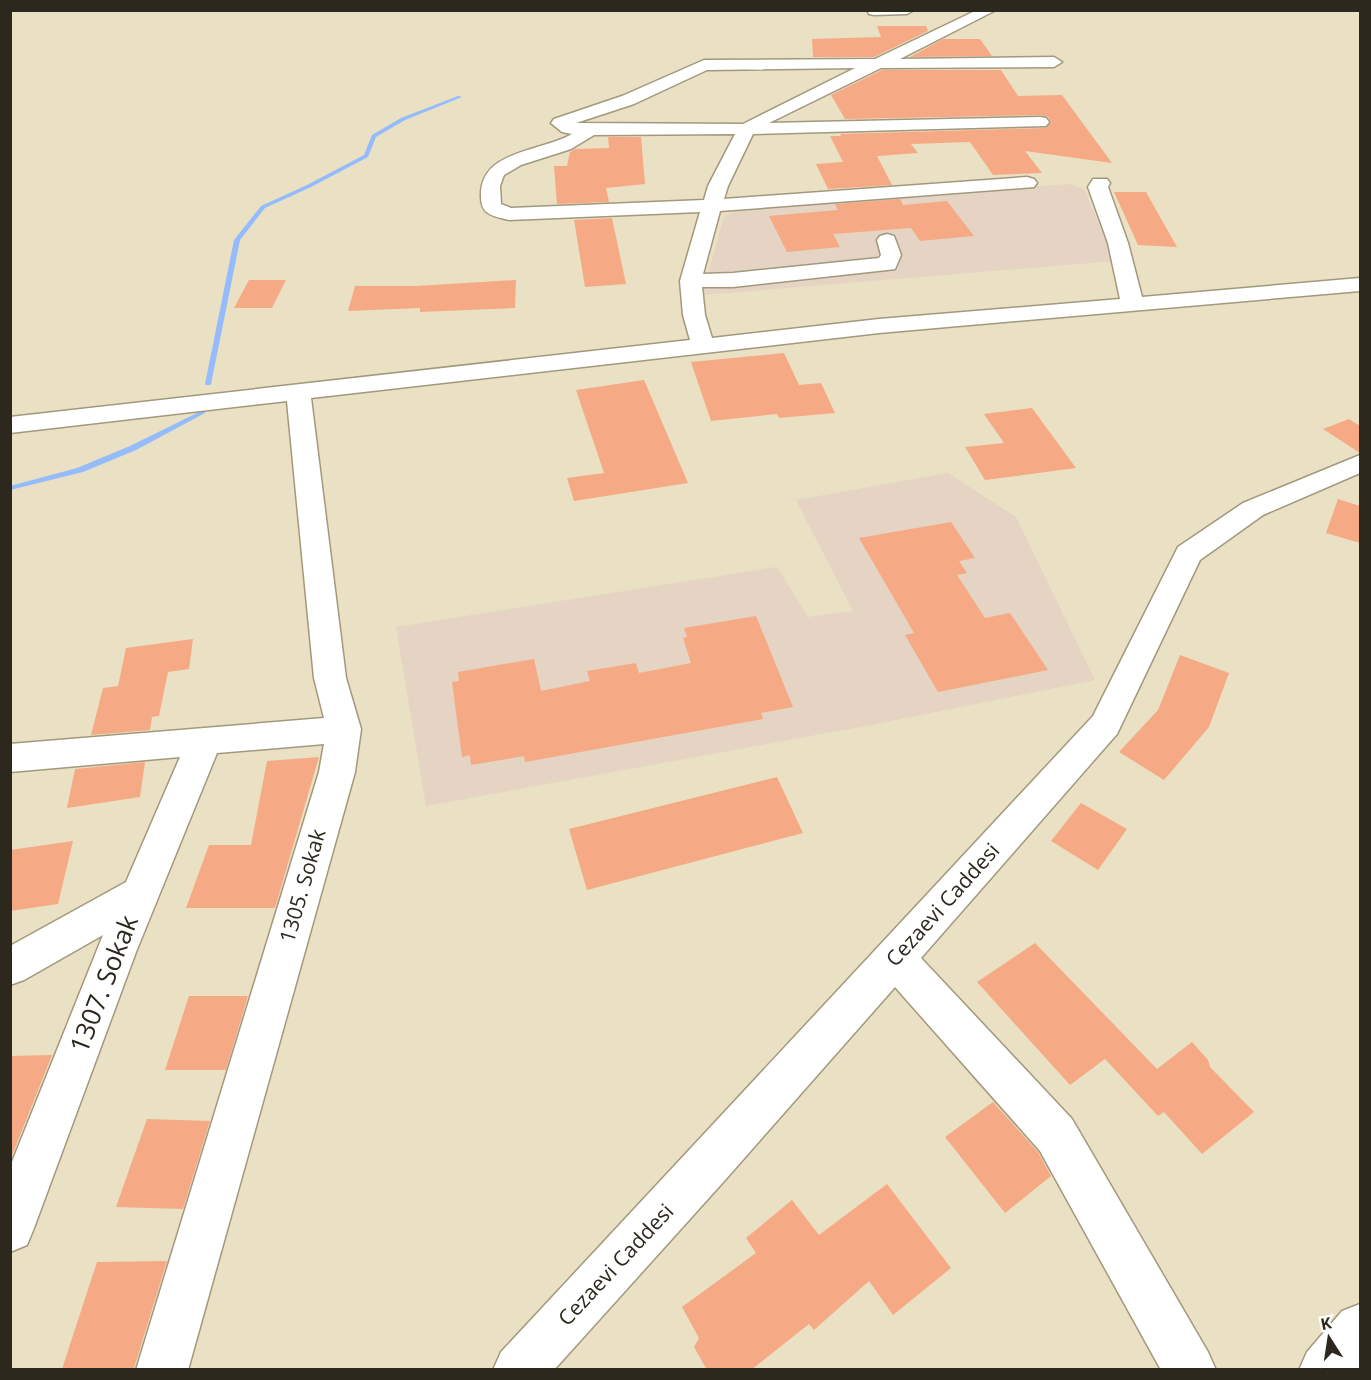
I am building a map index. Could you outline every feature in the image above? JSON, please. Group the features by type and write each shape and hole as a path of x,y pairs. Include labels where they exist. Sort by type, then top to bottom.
{"street":[{"path":"874,11 907,10"},
{"path":"703,346 694,315 691,281 718,186 747,129 769,116 989,10"},
{"path":"1040,122 590,130 568,128 560,123 628,100 704,65 1054,62"},
{"path":"590,130 565,145 514,161 496,172 490,186 491,207 509,214 711,206 1027,183"},
{"path":"1100,183 1098,187 1118,243 1133,305"},
{"path":"691,281 733,280 887,264 891,255 887,240"},
{"path":"10,424 879,326 1360,285"},
{"name":"1305. Sokak","path":"162,1370 337,772 344,729 330,678 298,391"},
{"name":"Cezaevi Caddesi","path":"519,1370 710,1163 1105,725 1188,554 1253,509 1360,463"},
{"path":"10,758 344,729"},
{"name":"1307. Sokak","path":"10,1228 140,894 204,742"},
{"path":"10,967 140,894"},
{"path":"895,958 1056,1135 1190,1370"},
{"path":"1325,1370 1360,1329"}],"shaded area":[{"path":"1068,184 1084,189 1115,261 702,295 724,217 743,208"},
{"path":"948,473 1016,517 1095,680 871,725 426,806 396,627 777,567 808,617 853,611 796,500"}],"building":[{"path":"877,26 926,26 928,31 874,57 813,57 812,39 881,37"},
{"path":"943,39 980,39 992,56 910,57"},
{"path":"882,70 1001,70 1018,96 1062,95 1112,163 1025,151 1042,173 993,175 970,142 911,144 918,153 877,156 892,185 828,189 816,164 843,162 830,136 1046,128 1051,122 1048,117 1040,115 845,119 831,95"},
{"path":"608,137 641,137 645,184 606,188 609,202 557,204 554,166 567,166 570,152 575,149 609,148"},
{"path":"1114,192 1146,192 1177,247 1138,245"},
{"path":"900,199 903,205 947,201 974,236 920,241 911,228 833,234 840,247 787,252 769,216 838,210 835,204"},
{"path":"612,218 626,284 585,287 574,220"},
{"path":"249,280 286,280 272,308 234,308"},
{"path":"516,280 515,308 420,312 420,308 348,311 355,286 416,286"},
{"path":"784,353 799,385 821,383 835,413 779,418 777,414 711,421 691,362"},
{"path":"644,380 688,483 574,501 567,478 604,473 576,390"},
{"path":"1032,408 1076,468 985,480 965,447 1004,443 984,414"},
{"path":"1349,419 1360,426 1360,453 1323,429"},
{"path":"1338,499 1360,506 1360,543 1326,533"},
{"path":"951,522 975,558 959,561 967,573 957,575 985,618 1010,613 1048,670 938,692 905,635 914,633 859,538"},
{"path":"756,616 793,707 761,713 763,719 525,762 524,756 471,765 470,755 462,757 452,682 459,681 458,672 534,659 541,691 590,681 587,671 636,663 639,673 691,663 683,638 687,637 684,628"},
{"path":"193,639 189,669 168,672 159,716 152,717 150,730 91,735 103,688 118,686 126,648"},
{"path":"1180,655 1229,673 1209,727 1164,780 1119,752 1158,710"},
{"path":"319,757 275,908 186,908 209,845 251,845 267,761"},
{"path":"145,762 140,797 67,808 75,769"},
{"path":"777,777 803,833 587,890 569,829"},
{"path":"1081,803 1127,829 1098,870 1051,841"},
{"path":"73,841 58,904 10,911 10,850"},
{"path":"1035,943 1157,1069 1192,1042 1208,1060 1210,1067 1254,1112 1202,1154 1164,1112 1158,1116 1105,1059 1070,1085 977,982"},
{"path":"189,996 248,996 226,1070 165,1070"},
{"path":"52,1055 11,1158 10,1158 10,1056"},
{"path":"993,1102 1038,1152 1051,1176 1005,1213 945,1137"},
{"path":"147,1119 210,1121 183,1209 116,1207"},
{"path":"887,1184 951,1268 893,1315 869,1281 814,1330 809,1324 751,1370 707,1370 694,1347 699,1338 682,1307 756,1253 746,1238 792,1200 819,1235"},
{"path":"167,1261 134,1368 62,1369 97,1262"}],"waterway":[{"path":"208,384 237,240 263,207 366,156 374,136 403,119 460,97"},
{"path":"10,488 80,470 133,448 203,412"}]}
